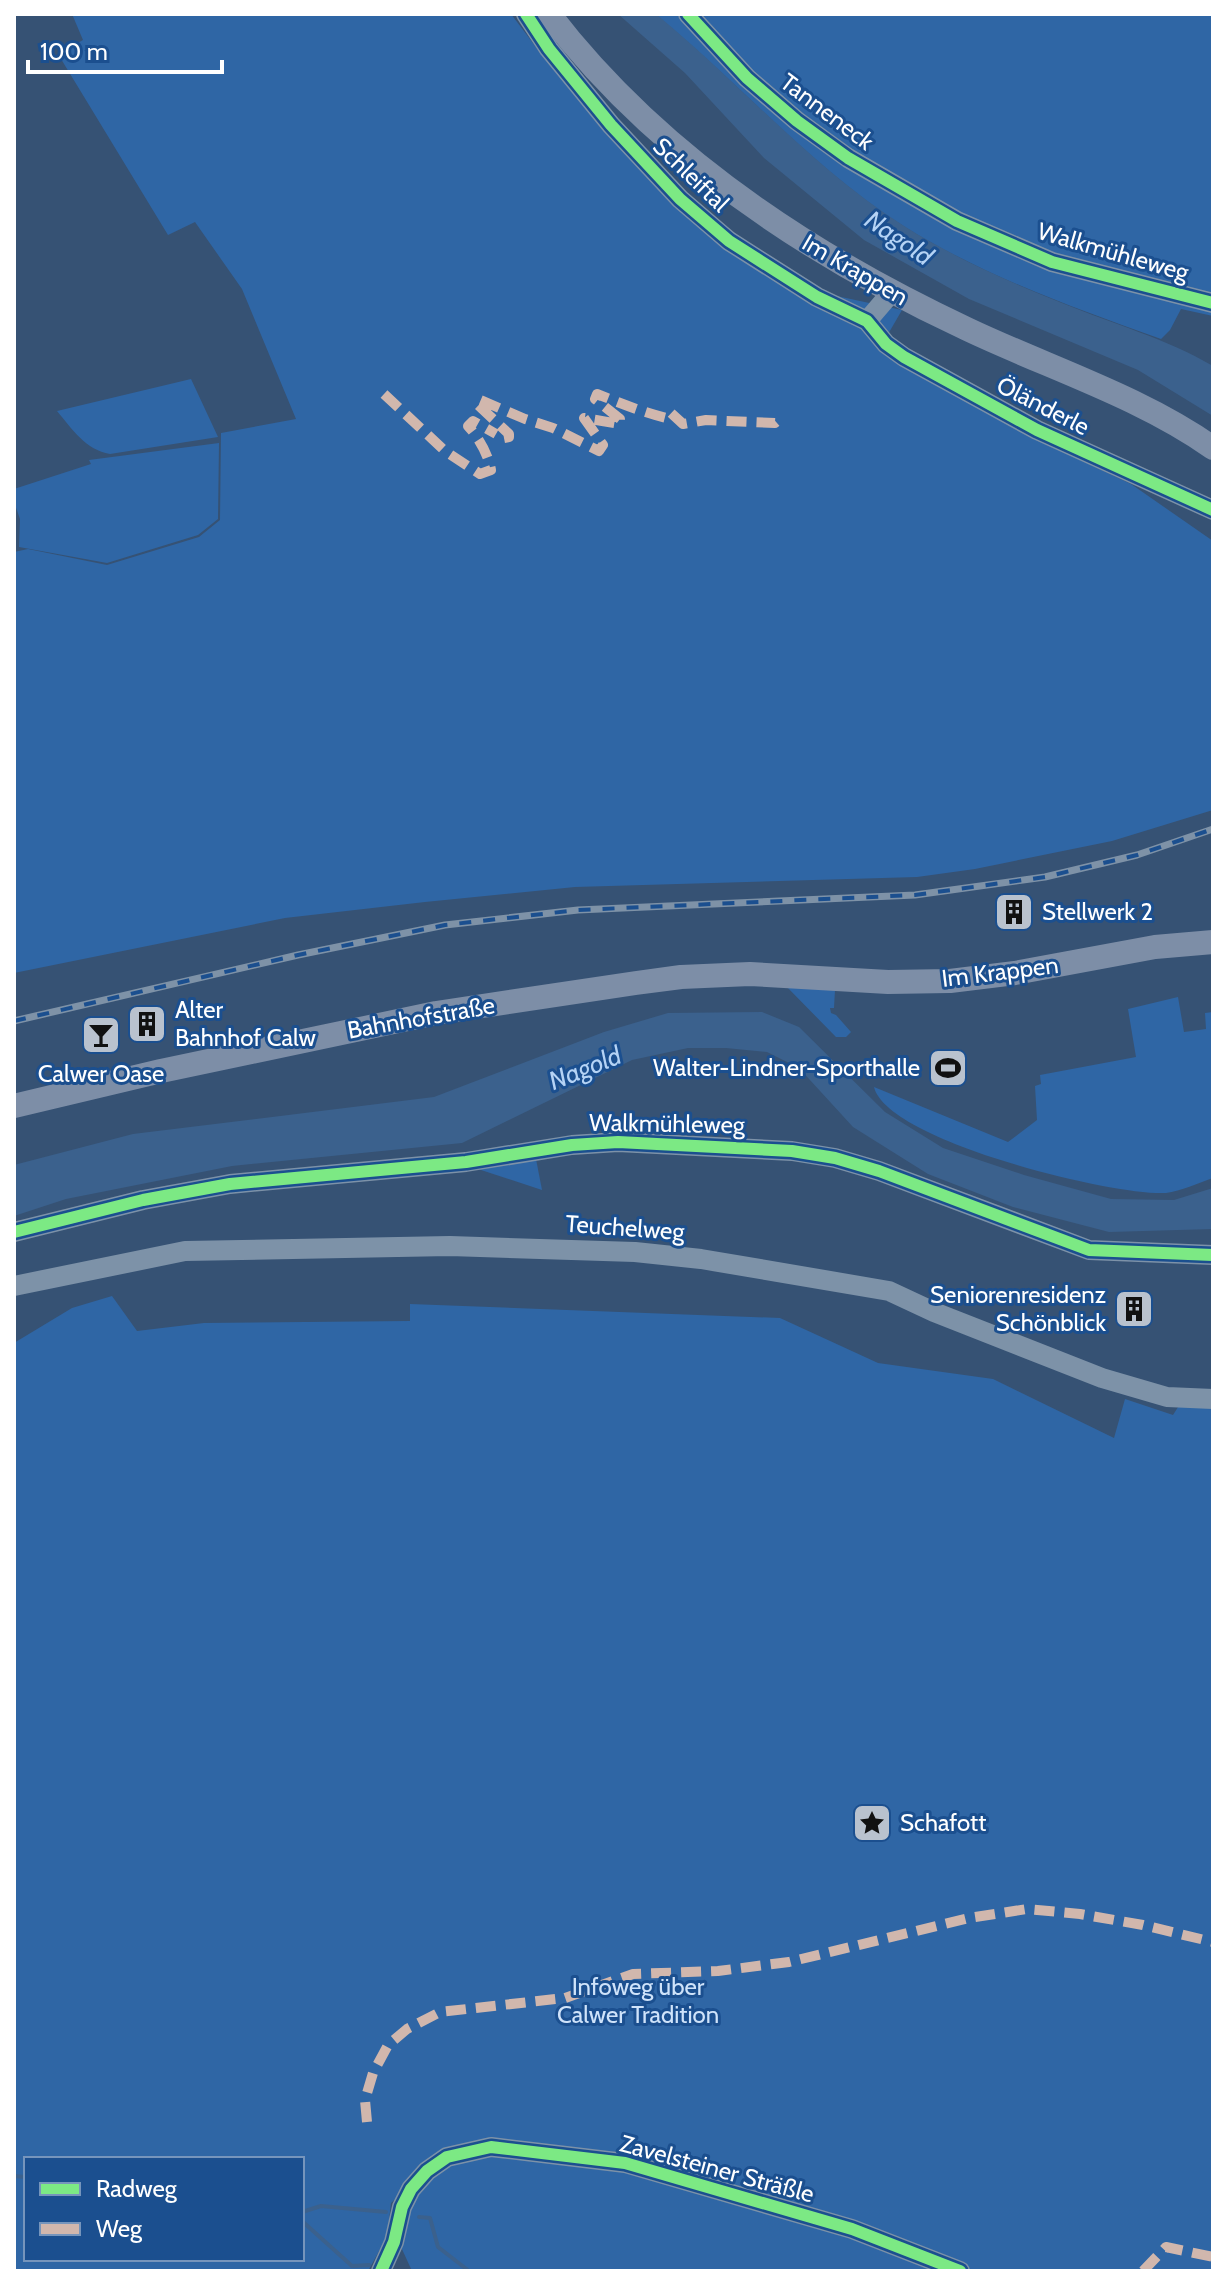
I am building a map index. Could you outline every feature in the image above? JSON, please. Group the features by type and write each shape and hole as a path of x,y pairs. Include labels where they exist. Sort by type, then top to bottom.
{"main road":[{"name":"Im Krappen","path":"549,14 599,72 687,156 786,230 891,293 1115,395 1213,448"},
{"name":"Im Krappen","path":"786,976 888,982 950,981 1015,973 1155,947 1213,942"},
{"name":"Bahnhofstraße","path":"14,1106 161,1071 436,1013 681,977 786,976"}],"street":[{"name":"Schleiftal","path":"526,14 549,49 611,125 680,199 729,241 817,297 867,321"},
{"name":"Tanneneck","path":"688,14 747,78 797,121 848,158 957,221"},
{"name":"Walkmühleweg","path":"957,221 1052,262 1213,303"},
{"path":"867,321 891,293"},
{"name":"Öländerle","path":"867,321 886,344 904,357 1037,430 1213,510"},
{"name":"Walkmühleweg","path":"14,1232 143,1200 230,1184 466,1162 572,1145 618,1142 761,1149 835,1158 879,1171 1089,1250 1213,1255"},
{"name":"Teuchelweg","path":"14,1286 185,1251 450,1246 635,1252 701,1259 889,1291 934,1312 1102,1378 1167,1397 1213,1399"},
{"name":"Zavelsteiner Sträßle","path":"381,2271 411,2189 427,2171 447,2157 491,2147 625,2163 852,2229 960,2271"}],"green space":[{"path":"72,14 511,14 542,55 639,157 804,289 902,310 880,348 1076,458 1131,484 1213,541 1213,810 1112,841 975,869 917,877 575,887 425,902 285,918 14,973 14,552 28,549 107,565 199,537 220,520 221,433 296,419 242,289 195,222 168,235 58,54 83,40"},
{"path":"655,14 1213,14 1213,316 1181,309 1170,330 1161,339 1030,290 935,245 838,179"},
{"path":"191,379 218,437 110,454 87,443 57,411"},
{"path":"219,443 218,519 198,535 107,563 19,547 20,519 14,502 14,489 91,464 89,460"},
{"path":"786,986 835,990 831,1013 851,1032 846,1037 836,1037"},
{"path":"1178,997 1184,1032 1206,1029 1205,1013 1213,1012 1213,1178 1178,1191 1139,1192 1100,1185 1054,1175 958,1145 918,1127 888,1107 874,1087 1008,1142 1037,1120 1035,1086 1041,1084 1040,1075 1136,1057 1128,1009"},
{"path":"536,1159 542,1190 475,1168"},
{"name":"Infoweg über Calwer Tradition","path":"112,1296 137,1331 204,1323 410,1321 410,1304 780,1318 878,1363 993,1379 1114,1438 1125,1399 1173,1415 1180,1404 1213,1407 1213,2271 975,2271 968,2268 944,2271 412,2271 401,2247 406,2189 391,2203 387,2237 368,2271 14,2271 14,1343 72,1308"}],"water":[{"name":"Nagold","path":"618,14 656,14 838,178 904,226 1002,278 1158,339 1213,366 1213,416 1138,370 969,299 864,240 764,158 685,73"},
{"name":"Nagold","path":"762,1012 799,1027 885,1112 943,1148 1111,1199 1174,1200 1213,1188 1213,1229 1109,1232 1013,1207 928,1174 853,1127 799,1068 767,1052 726,1048 688,1048 632,1060 462,1143 232,1166 66,1199 14,1216 14,1165 133,1134 434,1097 604,1032 668,1013"}],"waterway":[{"path":"14,2176 24,2177"},
{"path":"304,2211 321,2206 386,2212"},
{"path":"419,2217 430,2218 438,2247 469,2271"},
{"path":"304,2223 352,2266 369,2265"}],"railway":[{"path":"14,1021 298,955 445,925 578,910 915,895 1045,877 1137,855 1213,829"}],"marked path":[{"path":"384,394 445,451 480,474 491,470 490,464 468,426 473,421 496,434"},
{"path":"504,438 509,434 477,404 478,399 553,428 599,451 603,445 584,418 620,424 620,419 595,399 597,394 666,418 670,412 683,424 706,420 775,423 783,416"},
{"path":"367,2122 365,2100 373,2073 388,2045 407,2029 440,2012 565,1998 633,1974 718,1971 789,1962 969,1918 1027,1909 1143,1925 1213,1942"},
{"path":"1143,2271 1166,2247 1213,2257"}],"cycle path":[{"path":"526,14 549,49 611,125 680,199 729,241 817,297 867,321 886,344 904,357 1037,430 1213,510"},
{"path":"688,14 747,78 797,121 848,158 957,221 1052,262 1213,303"},
{"path":"14,1232 143,1200 230,1184 466,1162 572,1145 618,1142 792,1151 835,1158 879,1171 1089,1250 1213,1255"},
{"path":"381,2271 411,2189 427,2171 447,2157 491,2147 625,2163 852,2229 960,2271"}],"place":[{"name":"Stellwerk 2","path":"1014,912"},
{"name":"Alter Bahnhof Calw","path":"147,1024"},
{"name":"Calwer Oase","path":"101,1035"},
{"name":"Walter-Lindner-Sporthalle","path":"948,1068"},
{"name":"Seniorenresidenz Schönblick","path":"1134,1309"},
{"name":"Schafott","path":"872,1823"}]}
